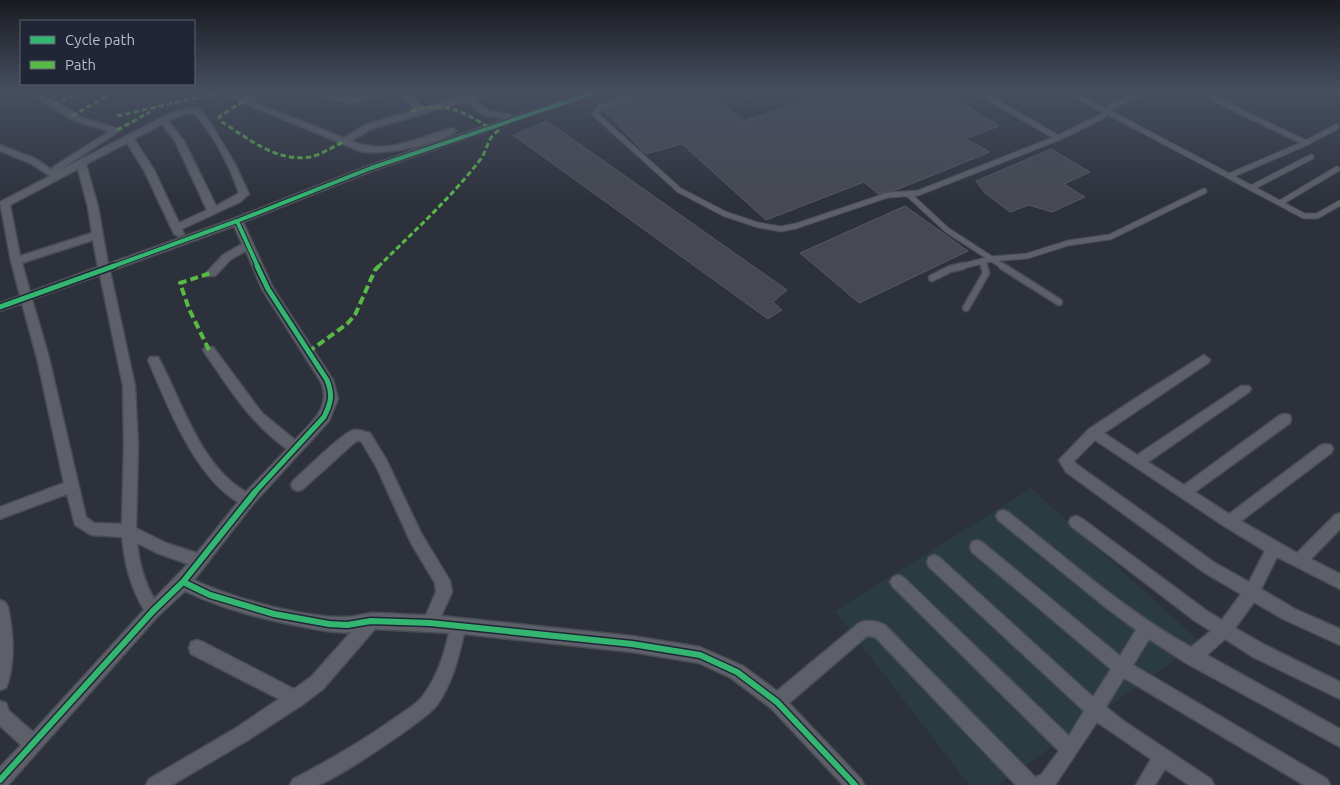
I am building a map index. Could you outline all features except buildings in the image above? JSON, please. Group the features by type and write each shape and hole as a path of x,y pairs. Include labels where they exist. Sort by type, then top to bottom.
{"street":[{"path":"2,203 117,130 107,128"},
{"path":"2,203 149,128"},
{"path":"169,128 179,141 213,211"},
{"path":"176,228 237,200 244,194 227,158 210,128"},
{"path":"310,128 363,149 378,152 394,149 462,128"},
{"path":"344,141 367,128"},
{"path":"0,307 237,221 275,204 379,165 490,128"},
{"path":"129,139 149,170 182,241"},
{"path":"1,149 33,161 50,173"},
{"path":"81,164 93,207 129,386 131,405 129,531 132,563 140,589 154,611"},
{"path":"2,203 43,358 80,521 92,529 129,531 162,548 200,560"},
{"path":"0,780 154,611 183,582 248,500 324,417 330,405 333,393 327,380 268,289 237,221"},
{"path":"16,261 98,235"},
{"path":"211,272 227,257 247,246"},
{"path":"209,350 254,413 277,437 295,447"},
{"path":"154,360 175,409 204,456 222,479 241,497 248,500"},
{"path":"1204,360 1143,398 1094,434 1067,457 1066,460 1071,468 1210,568 1289,614 1340,637"},
{"path":"1137,462 1245,389"},
{"path":"1184,493 1285,419"},
{"path":"1094,434 1229,522 1340,582"},
{"path":"298,485 349,439 355,435 364,437 382,463 416,538 442,581 444,592 430,623"},
{"path":"1229,522 1326,449"},
{"path":"0,513 72,486"},
{"path":"1003,516 1146,629 1192,657 1340,738"},
{"path":"1299,561 1340,519"},
{"path":"1076,522 1186,605 1224,630 1259,651 1340,691"},
{"path":"977,547 1121,667 1180,704 1321,785"},
{"path":"1192,657 1224,630 1251,593 1274,548"},
{"path":"934,562 1094,709 1205,785"},
{"path":"183,582 210,595 274,614 338,625 371,621 430,623 632,644 700,654 737,672 777,702 855,785"},
{"path":"898,582 1070,750"},
{"path":"0,607 5,630 5,650 0,682"},
{"path":"155,785 242,734 296,699 317,683 371,621"},
{"path":"299,785 341,763 423,708 432,699 449,666 458,627"},
{"path":"777,702 860,631 865,628 879,630 1025,782 1032,785"},
{"path":"1037,785 1048,781 1070,750 1146,629"},
{"path":"197,648 296,699"},
{"path":"0,709 3,716 34,744"},
{"path":"1145,785 1162,757"}],"lane":[{"path":"609,128 679,190 725,214 758,225 780,229 796,226 880,197 918,193 1058,138 1079,128"},
{"path":"1040,128 1058,138"},
{"path":"1137,128 1304,216 1318,216 1340,203"},
{"path":"1273,128 1306,144"},
{"path":"1229,176 1306,144 1335,128"},
{"path":"1251,188 1311,157"},
{"path":"1280,203 1337,169"},
{"path":"932,278 950,269 983,261 1027,256 1068,244 1110,236 1204,191"},
{"path":"908,194 947,230 1059,302"},
{"path":"966,308 986,273 983,261"}],"shaded area":[{"path":"1031,488 1200,642 998,785 969,785 835,611"}],"marked path":[{"path":"117,130 121,128"},
{"path":"231,128 272,153 292,157 311,157 345,141"},
{"path":"308,352 347,324 355,315 375,270 460,185 482,157 492,134 501,129"},
{"path":"209,350 189,309 180,283 211,273"}],"cycle path":[{"path":"0,307 237,221 371,168 489,128"},
{"path":"0,780 153,611 183,582 248,500 324,417 329,407 332,395 327,380 268,289 237,221"},
{"path":"183,582 210,595 274,614 329,624 347,625 371,621 430,623 632,644 700,655 737,672 777,702 855,785"}]}
